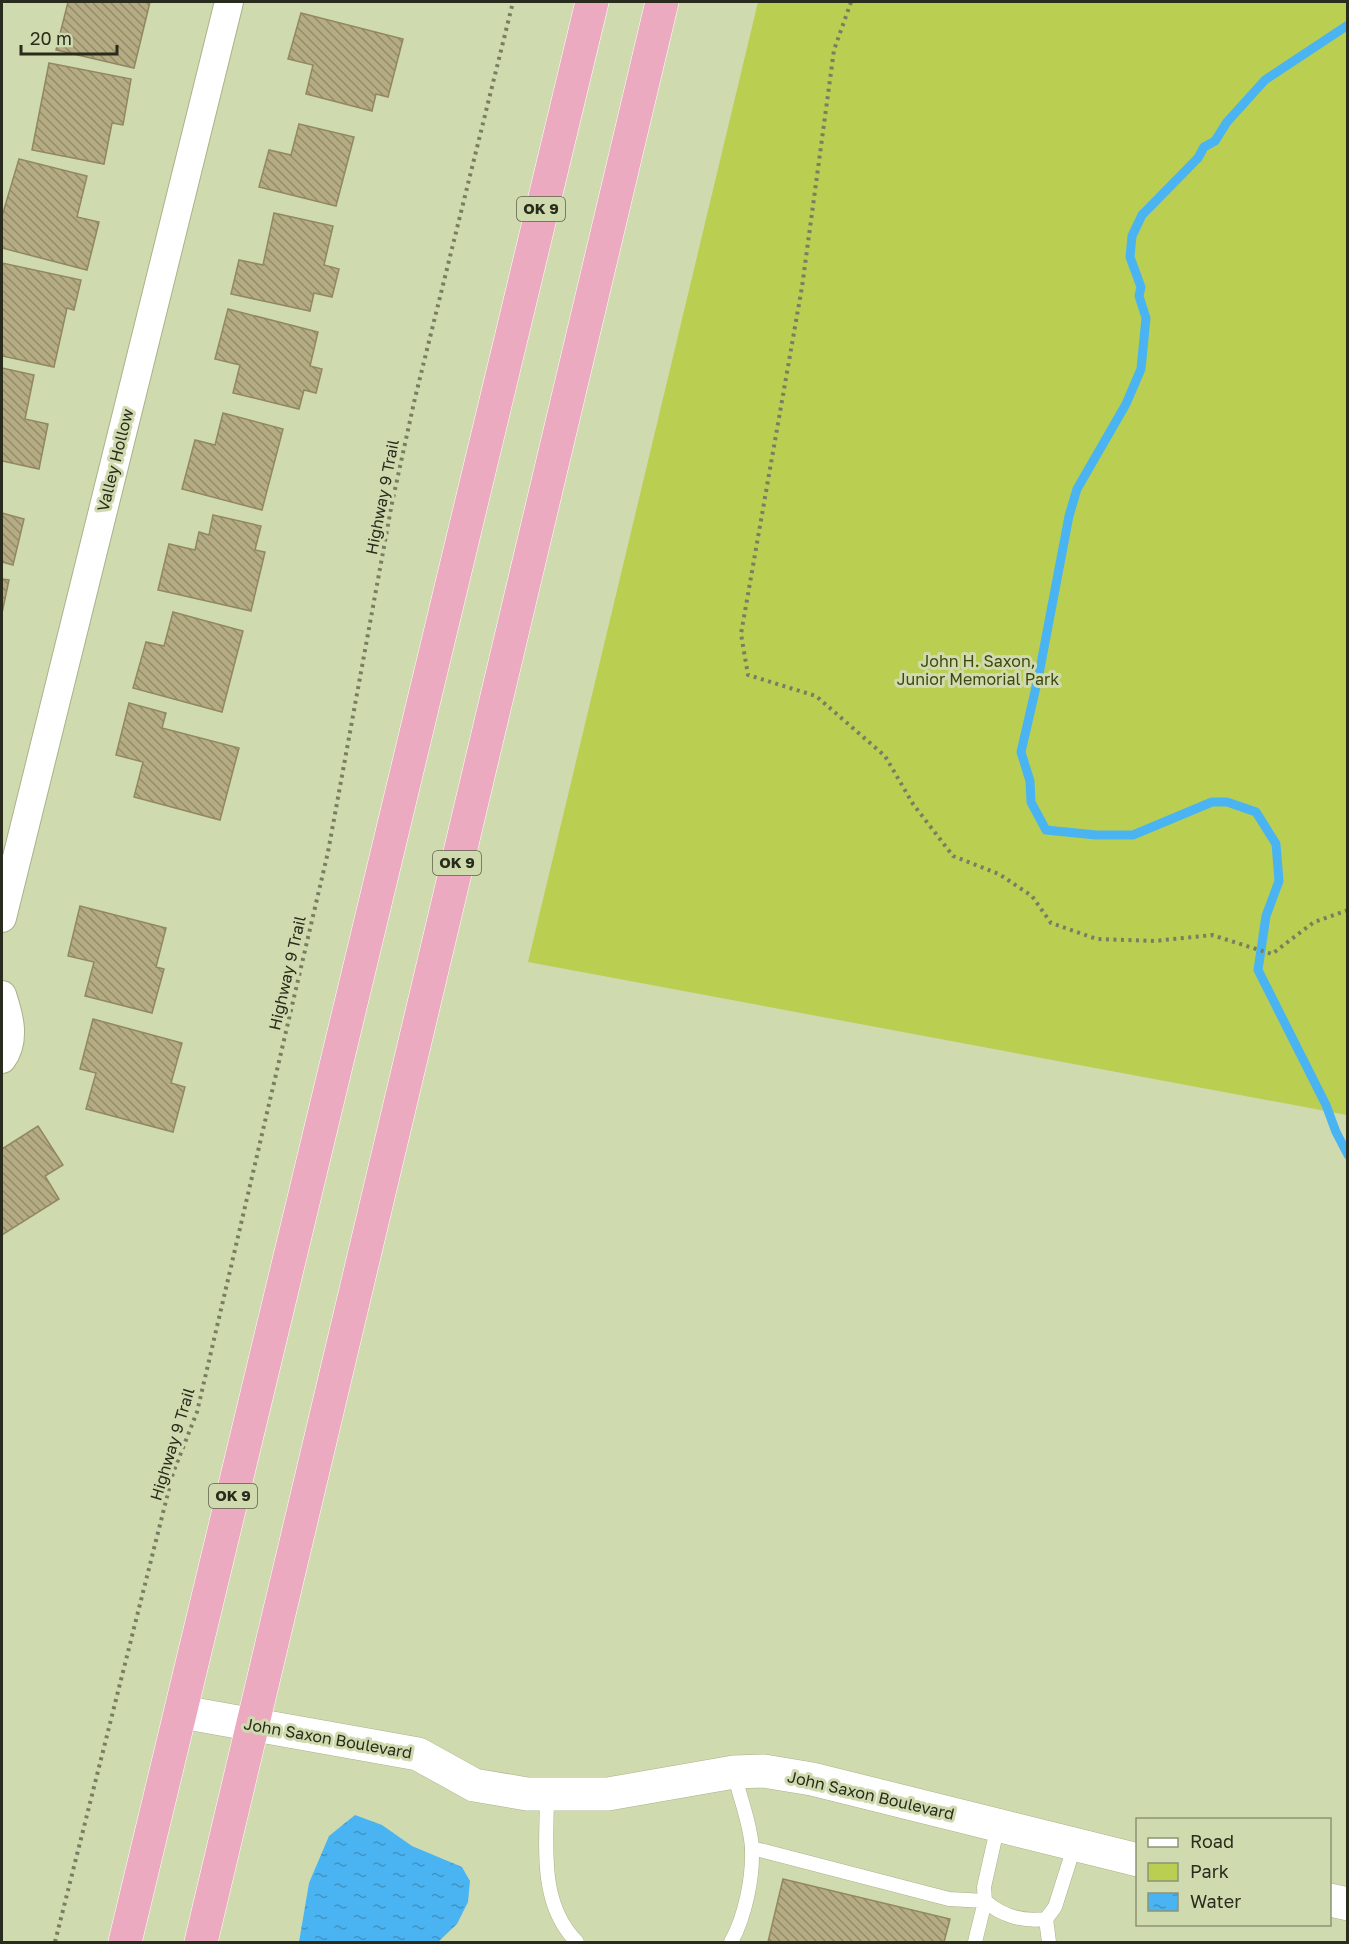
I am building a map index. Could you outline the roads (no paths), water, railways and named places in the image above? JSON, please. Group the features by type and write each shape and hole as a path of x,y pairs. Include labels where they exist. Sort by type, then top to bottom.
{"highway":[{"name":"OK 9","path":"126,1942 592,2"},
{"name":"OK 9","path":"201,1942 662,2"}],"street":[{"name":"Valley Hollow","path":"2,918 229,2"},
{"path":"2,995 10,1024 10,1042 2,1059"},
{"name":"John Saxon Boulevard","path":"182,1712 418,1754 474,1785 527,1794 608,1794 734,1772 764,1771 812,1779 1136,1860"},
{"path":"1331,1900 1347,1904"}],"lane":[{"path":"730,1942 738,1929 747,1892 752,1848 734,1772"},
{"path":"547,1794 547,1882 562,1928 577,1942"},
{"path":"975,1942 986,1901 984,1887 998,1825"},
{"path":"1049,1942 1046,1919 1055,1907 1075,1844"},
{"path":"752,1848 949,1899 986,1901 997,1912 1032,1921 1046,1919"}],"water":[{"path":"355,1815 382,1825 412,1846 462,1867 470,1881 468,1902 457,1924 438,1942 299,1942 309,1883 329,1836"}],"waterway":[{"path":"1348,25 1265,80 1227,122 1215,141 1204,147 1198,158 1142,215 1132,236 1130,257 1141,287 1139,296 1146,318 1141,369 1126,404 1077,489 1069,516 1039,674 1021,752 1030,781 1031,802 1046,830 1096,835 1133,835 1212,802 1227,802 1256,812 1276,844 1279,881 1266,916 1258,970 1326,1105 1348,1155"}],"park label":[{"name":"John H. Saxon, Junior Memorial Park","path":"978,670"}]}
